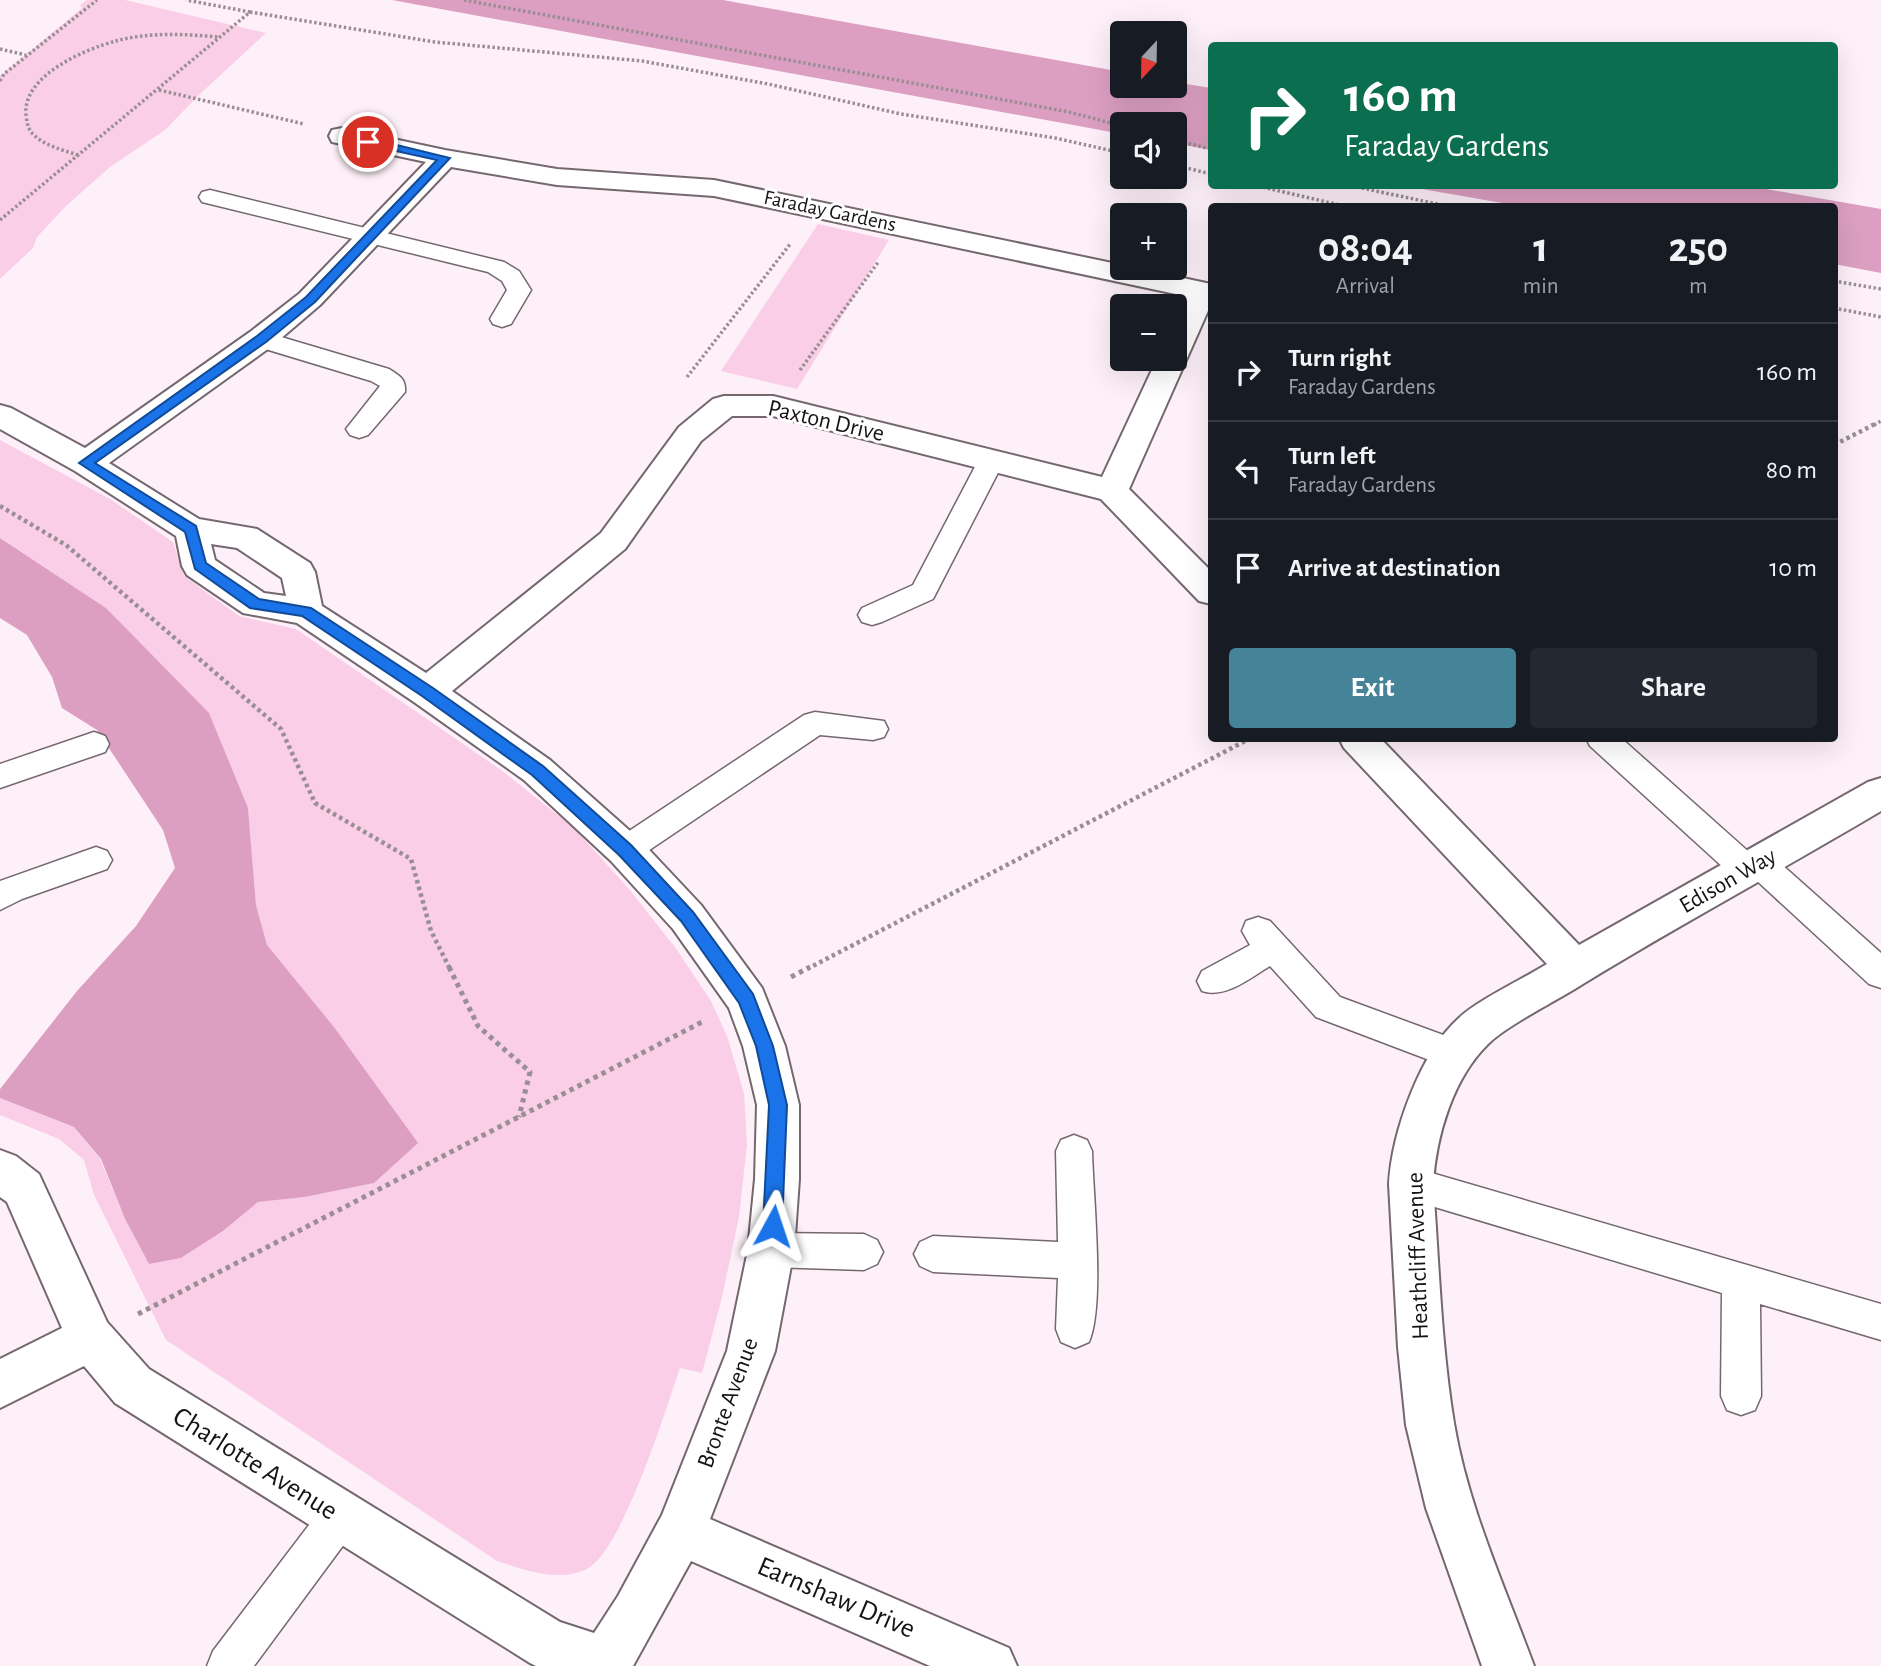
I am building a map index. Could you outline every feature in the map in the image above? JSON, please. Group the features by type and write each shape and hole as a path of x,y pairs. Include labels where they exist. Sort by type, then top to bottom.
{"street":[{"name":"Faraday Gardens","path":"342,136 445,158 557,177 714,188 1207,292"},
{"path":"86,463 261,339 310,299 445,158"},
{"path":"1187,329 1207,292"},
{"path":"1167,371 1112,491 1208,588"},
{"name":"Paxton Drive","path":"427,692 612,541 690,434 724,406 773,406 1112,491"},
{"path":"0,415 86,463 191,530 245,537 298,572 306,612"},
{"name":"Bronte Avenue","path":"191,530 200,566 255,604 306,612 427,692 537,771 625,850 687,917 747,1000 764,1046 778,1105 777,1179 771,1250 751,1351 680,1531 606,1664"},
{"path":"1361,742 1574,967"},
{"name":"Edison Way","path":"1574,967 1881,793"},
{"name":"Heathcliff Avenue","path":"1508,1666 1451,1508 1430,1425 1421,1347 1412,1167 1430,1101 1453,1054 1475,1029 1574,967"},
{"name":"Charlotte Avenue","path":"0,1170 23,1188 90,1338 132,1386 339,1518 548,1646 606,1664"},
{"path":"0,1384 90,1338"},
{"name":"Earnshaw Drive","path":"680,1531 991,1666"}],"lane":[{"path":"210,197 496,267 509,273 516,280 519,290 502,318"},
{"path":"261,339 380,374 393,383 392,392 359,429"},
{"path":"872,615 923,592 990,461"},
{"path":"625,850 815,723 873,729"},
{"path":"1606,742 1881,974"},
{"path":"0,776 94,744"},
{"path":"0,897 11,890 96,860"},
{"path":"1214,981 1266,939 1328,1007 1453,1054"},
{"path":"1074,1151 1077,1261 1075,1329"},
{"path":"1411,1184 1881,1322"},
{"path":"771,1250 864,1252"},
{"path":"933,1254 1077,1261"},
{"path":"1741,1281 1741,1396"},
{"path":"228,1666 339,1518"}],"path":[{"path":"0,81 4,74 97,0"},
{"path":"186,0 435,42 642,61 768,84 901,114 1055,138 1110,150"},
{"path":"464,0 1056,110 1110,123"},
{"path":"0,220 250,12"},
{"path":"78,155 52,147 32,134 25,118 26,103 51,71 101,45 130,39 160,34 219,37"},
{"path":"0,49 27,55"},
{"path":"158,90 328,130 342,136"},
{"path":"1187,143 1208,148"},
{"path":"1187,168 1208,173"},
{"path":"1271,189 1331,203"},
{"path":"1366,189 1433,203"},
{"path":"683,385 818,208"},
{"path":"773,406 905,227"},
{"path":"1838,282 1881,289"},
{"path":"1838,308 1881,317"},
{"path":"1838,443 1881,421"},
{"path":"0,506 66,545 281,729 315,803 411,859 431,931 478,1026 530,1072 519,1117"},
{"path":"90,1338 1243,742"}],"shaded area":[{"path":"87,0 125,0 266,33 165,130 110,167 66,206 37,237 33,248 0,279 0,76 82,8 80,5"},
{"path":"392,0 723,0 1110,70 1110,98 1187,98 1187,84 1208,88 1208,149 1187,145 1187,112 1110,112 1110,132"},
{"path":"1422,189 1766,189 1881,209 1881,273 1838,265 1838,203 1502,203"},
{"path":"818,224 889,240 797,389 721,371"},
{"path":"0,440 110,499 173,542 184,576 239,616 296,629 501,770 574,828 629,889 677,950 711,1001 727,1036 744,1093 747,1144 739,1217 722,1297 702,1373 680,1368 628,1510 599,1558 585,1570 552,1575 497,1561 166,1340 94,1195 84,1160 59,1139 0,1115 0,1098 74,1127 100,1159 125,1219 149,1264 181,1258 223,1231 258,1202 305,1197 374,1183 334,1027 267,945 256,905 248,808 106,608 0,538"},
{"path":"0,538 106,608 209,713 248,808 256,905 267,945 334,1027 418,1143 374,1183 305,1197 258,1202 223,1231 181,1258 149,1264 125,1219 101,1159 74,1127 0,1098 0,1089 77,991 136,926 175,868 163,830 97,730 62,708 52,677 27,635 0,618"}],"route":[{"path":"368,142 445,158 310,299 261,339 86,463 191,530 200,566 255,604 306,612 427,692 537,771 625,850 687,917 747,1000 764,1046 778,1105 773,1226"}]}
